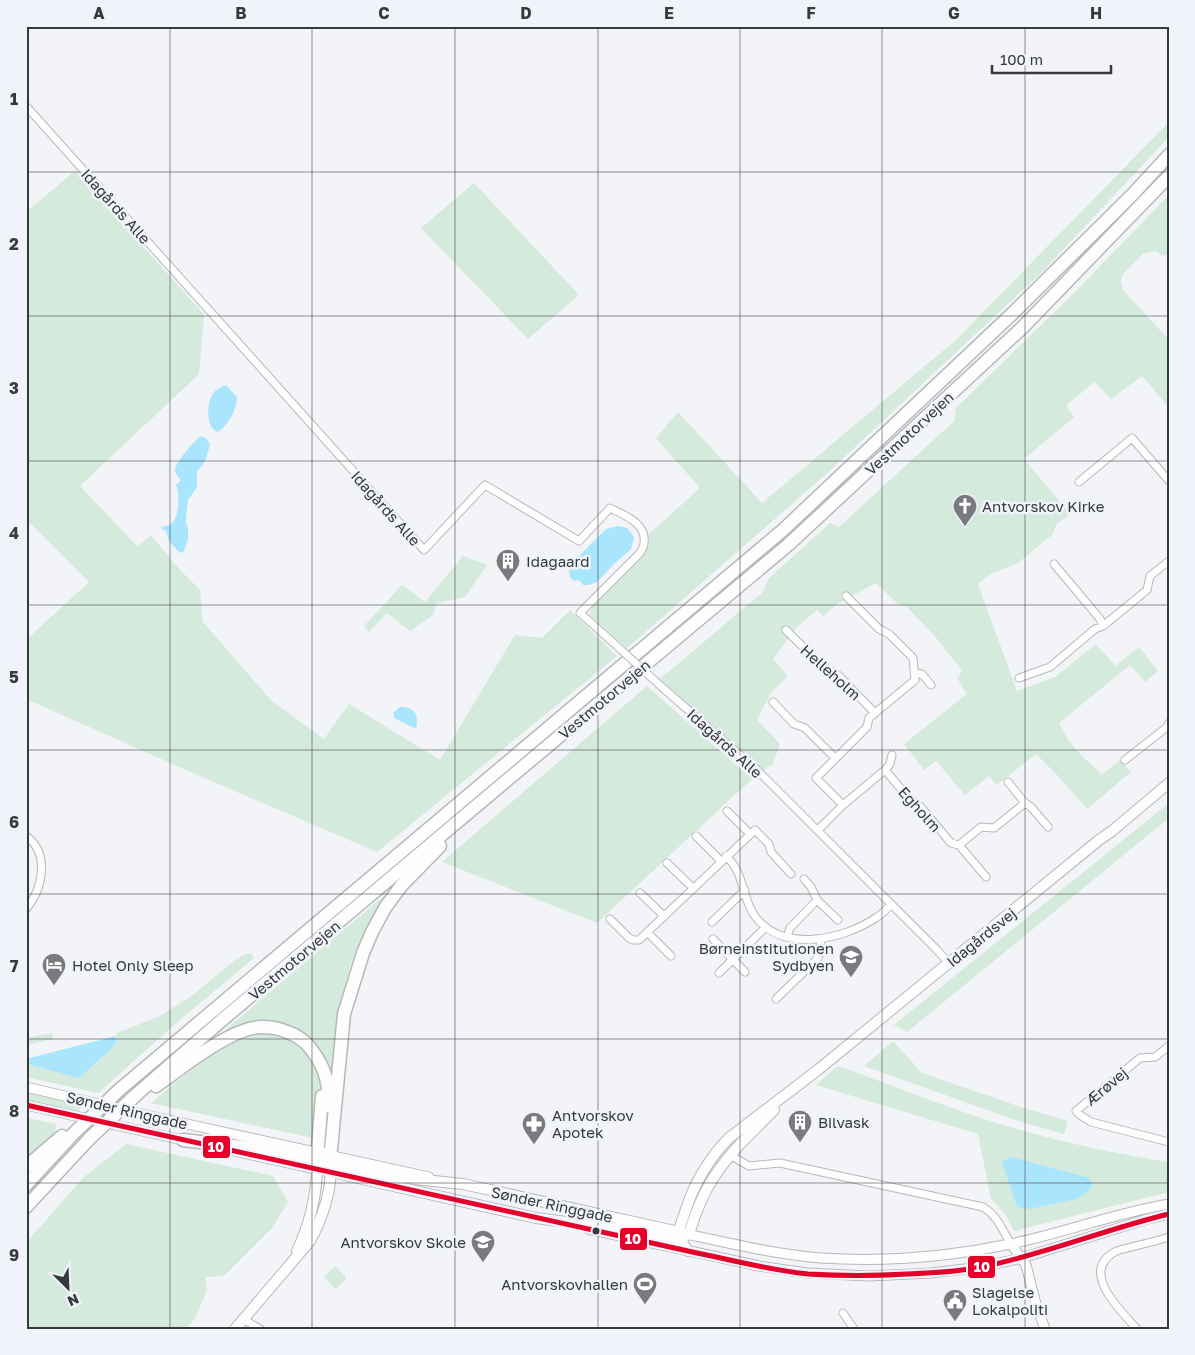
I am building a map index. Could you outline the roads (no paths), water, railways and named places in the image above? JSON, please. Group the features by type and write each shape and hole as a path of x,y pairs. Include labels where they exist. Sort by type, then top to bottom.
{"highway":[{"name":"Vestmotorvejen","path":"26,1185 69,1134 117,1092 783,530 1014,312 1132,194 1169,154"},
{"name":"Vestmotorvejen","path":"26,1207 93,1136 141,1095 222,1020 788,545 1023,327 1169,176"},
{"path":"324,1161 344,1014 358,966 372,932 385,908 401,886 494,791"},
{"path":"141,1095 218,1044 242,1031 261,1027 280,1028 295,1034 308,1045 318,1059 328,1084 324,1161"},
{"path":"26,1167 69,1134"},
{"path":"183,1140 251,1148 324,1161"}],"main road":[{"name":"Idagårdsvej","path":"683,1235 689,1201 696,1184 705,1167 736,1132 819,1070 1169,782"},
{"name":"Idagårdsvej","path":"683,1235 707,1188 730,1155 793,1090"},
{"name":"Sønder Ringgade","path":"324,1161 406,1178 463,1184 683,1235"},
{"name":"Sønder Ringgade","path":"324,1161 536,1218"},
{"path":"235,1329 310,1241 317,1228 323,1212 324,1161"},
{"path":"291,1263 309,1220 324,1161"},
{"path":"536,1218 620,1229 672,1240 683,1235 688,1251"}],"street":[{"name":"Idagårds Alle","path":"26,106 424,550 485,484 580,541 610,508 632,519 640,526 644,535 644,544 640,554 580,613 756,769 949,963"},
{"path":"1079,482 1132,438 1168,478"},
{"path":"1019,678 1050,667 1095,629 1103,626 1147,590 1150,576 1169,561"},
{"path":"1054,564 1100,619 1103,626"},
{"path":"846,596 879,629 889,634 914,658 915,673 922,674 931,685"},
{"name":"Helleholm","path":"786,630 816,661 838,675 875,713"},
{"name":"Helleholm","path":"843,804 816,778 867,727 869,718 915,680 915,673"},
{"path":"773,702 794,724 805,728 835,758"},
{"path":"1125,760 1167,727 1169,723"},
{"path":"818,830 843,804 885,770 890,764 892,755"},
{"name":"Egholm","path":"885,770 908,797 920,806 951,843 958,845 986,877"},
{"path":"1008,782 1048,827"},
{"path":"958,845 981,827 994,828 1025,803"},
{"path":"727,811 750,834"},
{"path":"610,919 629,938 639,940 755,830 769,844 770,852 791,874"},
{"path":"26,836 38,848 42,867 38,889 32,902 26,909"},
{"path":"696,836 724,859 734,864 745,890 747,901 755,916 776,934 798,940 820,939 837,935 866,924 879,916 892,904"},
{"path":"667,863 693,888"},
{"path":"804,879 811,887 817,900 838,920"},
{"path":"712,922 745,890"},
{"path":"640,893 664,916"},
{"path":"787,937 790,928 817,900"},
{"path":"719,972 766,927"},
{"path":"647,932 670,956"},
{"path":"713,939 745,972"},
{"path":"776,999 818,958 822,947 820,939"},
{"name":"Ærøvej","path":"1169,1046 1155,1057 1140,1058 1076,1111 1092,1122 1169,1142"},
{"name":"Sønder Ringgade","path":"26,1087 324,1161"},
{"name":"Sønder Ringgade","path":"26,1104 183,1140"},
{"path":"730,1155 749,1166 780,1163 983,1207 998,1220 1011,1244 1026,1265 1036,1304 1045,1329"},
{"name":"Sønder Ringgade","path":"683,1235 821,1258 874,1259 919,1257 945,1255 1011,1244 1127,1213 1169,1204"},
{"name":"Sønder Ringgade","path":"536,1218 759,1266 807,1274 869,1276 941,1272 981,1267 1022,1258 1169,1214"},
{"path":"1137,1329 1107,1295 1101,1276 1103,1264 1108,1256 1118,1250 1169,1237"},
{"path":"843,1313 854,1329"},
{"path":"243,1318 260,1329"}],"water":[{"path":"226,385 237,397 237,402 231,417 218,432 214,430 209,421 209,404 212,395"},
{"path":"201,436 206,438 210,445 205,461 197,472 197,487 188,500 186,524 188,539 184,551 181,553 169,541 166,531 161,527 172,523 177,514 178,498 176,485 181,480 175,469 176,465 186,451"},
{"path":"618,526 627,528 634,537 631,549 597,582 583,585 579,580 574,581 570,577 569,571 581,554 606,529"},
{"path":"400,707 409,708 415,712 417,719 416,729 394,718 393,713"},
{"path":"116,1036 116,1044 79,1078 28,1064 26,1059"},
{"path":"1011,1157 1089,1178 1092,1187 1084,1195 1076,1199 1029,1209 1017,1207 1002,1162"}],"place":[{"name":"Antvorskov Kirke","path":"965,527"},
{"name":"Idagaard","path":"508,582"},
{"name":"Børneinstitutionen Sydbyen","path":"851,978"},
{"name":"Hotel Only Sleep","path":"54,986"},
{"name":"Bilvask","path":"800,1143"},
{"name":"Antvorskov Apotek","path":"534,1145"},
{"name":"Antvorskov Skole","path":"483,1263"},
{"name":"Antvorskovhallen","path":"645,1305"},
{"name":"Slagelse Lokalpoliti","path":"955,1322"}]}
